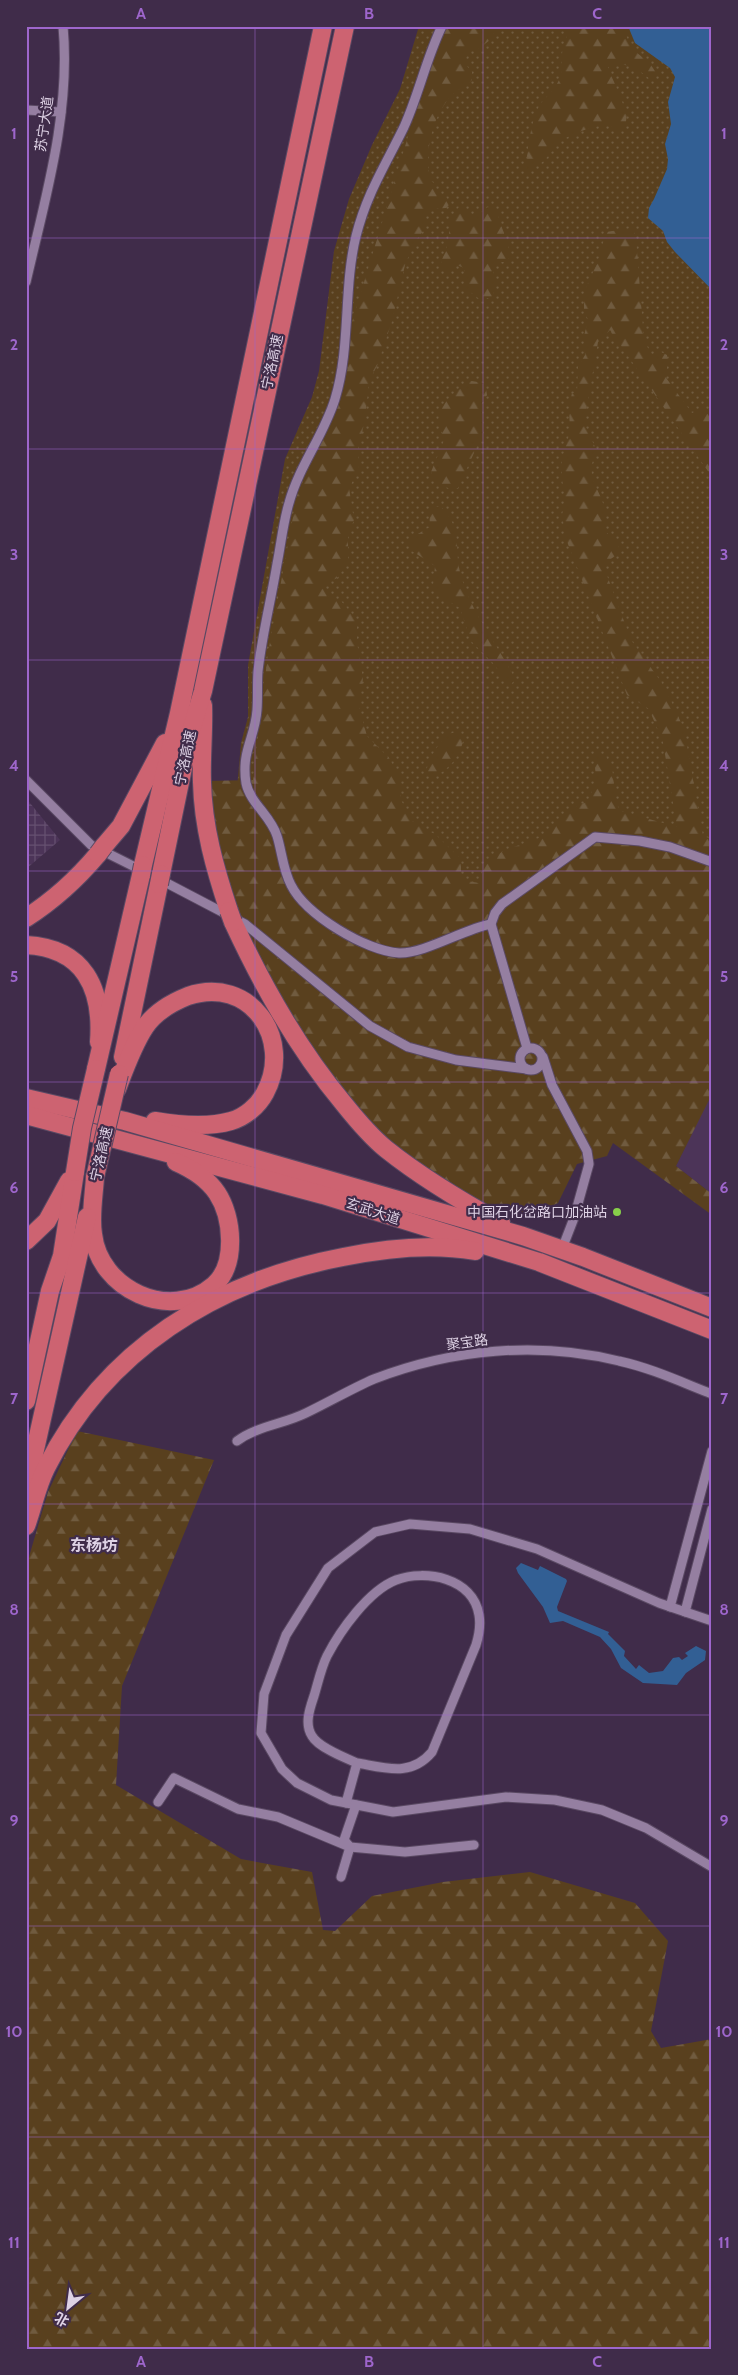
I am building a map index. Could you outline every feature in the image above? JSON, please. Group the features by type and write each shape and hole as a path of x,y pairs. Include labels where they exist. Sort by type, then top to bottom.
{"highway":[{"name":"宁洛高速","path":"26,1401 50,1291 62,1256 82,1128 179,713 323,26"},
{"name":"宁洛高速","path":"26,1490 95,1177 121,1075 190,734 203,690 345,26"},
{"path":"203,690 202,783 214,864 231,917 282,1018 321,1076 355,1118 384,1148 419,1173 523,1236"},
{"path":"26,918 49,904 81,874 125,819 179,713"},
{"path":"26,945 57,950 82,967 93,988 96,1008 99,1035 96,1069"},
{"path":"26,1085 90,1113 130,1117 169,1124 208,1125 232,1121 253,1109 272,1080 276,1056 273,1036 264,1020 252,1007 240,1000 216,992 200,992 166,1007 146,1026 121,1075"},
{"name":"玄武大道","path":"26,1098 125,1121 523,1236 562,1249 712,1308"},
{"name":"玄武大道","path":"26,1115 125,1140 323,1195 539,1262 712,1330"},
{"path":"26,1121 47,1120"},
{"path":"95,1177 92,1235 106,1272 127,1289 154,1300 184,1301 214,1285 230,1258 230,1221 217,1193 194,1170 125,1140"},
{"path":"26,1241 47,1221 75,1172"},
{"path":"26,1526 45,1469 73,1422 107,1380 131,1355 172,1325 224,1294 278,1272 320,1261 378,1250 420,1247 465,1249 539,1262"}],"street":[{"name":"苏宁大道","path":"26,282 51,172 61,112 63,26"},
{"path":"442,26 429,54 414,102 403,128 367,199 356,236 350,270 340,381 324,425 289,501 263,638 258,672 257,712 247,747 246,772 247,785 251,795 272,823 292,887 314,911 332,925 371,945 399,953 411,952 473,928 491,924"},
{"path":"26,110 61,112"},
{"path":"26,780 91,845 245,924 370,1026 408,1047 432,1055 529,1070 542,1074 552,1084"},
{"path":"529,1070 521,1062 524,1050 491,924 495,913 510,897 595,837 670,846 712,862"},
{"path":"505,1067 524,1050 537,1048 543,1056 552,1084 587,1151 589,1164 574,1218 562,1249"},
{"path":"529,1070 540,1066 543,1056"},
{"name":"聚宝路","path":"237,1441 247,1434 300,1416 373,1380 421,1363 470,1353 535,1349 619,1360 660,1373 712,1395"},
{"path":"670,1607 712,1451"},
{"path":"685,1612 712,1509"},
{"path":"712,1621 670,1607 600,1579 537,1549 470,1529 410,1524 375,1532 328,1568 299,1612 286,1635 264,1694 260,1733 282,1769 297,1783 331,1800 393,1812 506,1797 555,1800 602,1810 646,1828 712,1867"},
{"path":"420,1575 445,1578 458,1584 473,1600 479,1614 480,1629 476,1645 432,1752 423,1763 397,1769 357,1763 332,1751 312,1738 307,1725 312,1701 327,1656 353,1617 374,1595 395,1581 420,1575"},
{"path":"346,1802 357,1763"},
{"path":"158,1802 174,1778 238,1809 278,1817 350,1847 405,1852 474,1844"},
{"path":"350,1847 344,1840 356,1804"},
{"path":"341,1877 350,1847"}],"shaded area":[{"path":"26,798 60,840 26,869"},
{"path":"712,1094 712,1194 676,1166"}],"green space":[{"path":"419,26 712,26 712,893 532,915 232,845 241,743 248,717 248,665 285,459 312,397 319,371 334,251 349,199 372,145 400,89"},
{"path":"447,26 498,26 490,40 477,50 471,49 466,58 466,65 472,72 472,80 453,94 446,103 431,134 428,158 430,180 435,184 436,190 447,198 449,205 446,208 433,209 426,216 425,228 414,244 405,265 392,321 377,366 369,381 365,420 358,449 359,469 349,488 354,520 348,536 348,563 337,578 323,585 329,597 341,601 357,620 357,642 363,679 358,703 367,736 389,758 401,780 401,800 412,821 436,835 461,859 461,880 479,883 485,862 505,850 545,836 577,806 589,801 596,776 594,760 596,753 608,759 611,765 615,800 621,811 677,827 663,742 649,709 627,695 566,539 562,514 566,502 562,479 562,459 570,432 569,407 572,393 577,393 578,367 585,355 584,336 588,320 584,309 584,292 598,261 606,232 633,228 636,238 644,341 652,355 661,352 667,355 667,369 664,375 692,413 704,410 710,416 712,477 610,330 598,342 584,424 597,451 593,461 592,476 605,512 604,529 622,551 608,561 605,570 631,640 664,686 684,729 703,836 712,839 712,1094 676,1166 712,1194 712,1215 613,1143 607,1156 577,1164 558,1203 529,1217 476,1201 411,1161 353,1105 276,996 230,899 206,781 253,780 268,653 297,495 341,396 348,367 352,322 429,67"},
{"path":"569,26 624,26 634,50 652,66 656,73 650,79 626,65 608,67 627,114 625,128 620,131 605,125 577,133 561,141 538,165 526,170 532,126 541,103 560,78 562,52"},
{"path":"460,206 464,208 466,215 475,217 488,207 497,212 511,255 506,262 496,262 494,266 494,294 492,298 478,298 465,288 464,268 457,265 446,271 441,269 451,220"},
{"path":"471,381 485,383 487,395 482,403 483,433 458,488 453,489 439,483 431,472 445,438 440,427 439,416 449,398"},
{"path":"429,507 441,507 452,523 455,530 458,563 464,587 477,614 515,679 510,686 493,663 471,641 460,608 441,597 433,587 435,566 412,551 409,539 430,527"},
{"path":"455,732 464,736 457,756 449,766 432,778 427,774 430,759 445,736"},
{"path":"77,1431 214,1460 122,1686 116,1785 241,1859 312,1872 323,1930 335,1931 372,1896 443,1882 530,1872 635,1903 668,1941 651,2031 661,2048 712,2039 712,2349 26,2349 26,1567 48,1492"}],"water":[{"path":"628,26 712,26 712,290 675,252 667,242 663,231 648,218 649,208 667,169 668,159 665,144 671,124 668,102 675,77 670,68 635,43"},
{"path":"521,1563 538,1570 540,1566 566,1579 567,1581 557,1607 558,1611 609,1632 608,1634 625,1651 624,1656 636,1669 639,1665 649,1673 663,1671 673,1658 679,1657 682,1660 688,1656 685,1653 696,1646 706,1651 705,1660 686,1673 677,1685 643,1683 621,1668 611,1649 600,1637 563,1621 550,1623 543,1607 518,1573 516,1568"}],"place":[{"name":"中国石化岔路口加油站","path":"617,1212"}],"district":[{"name":"东杨坊","path":"94,1545"}]}
